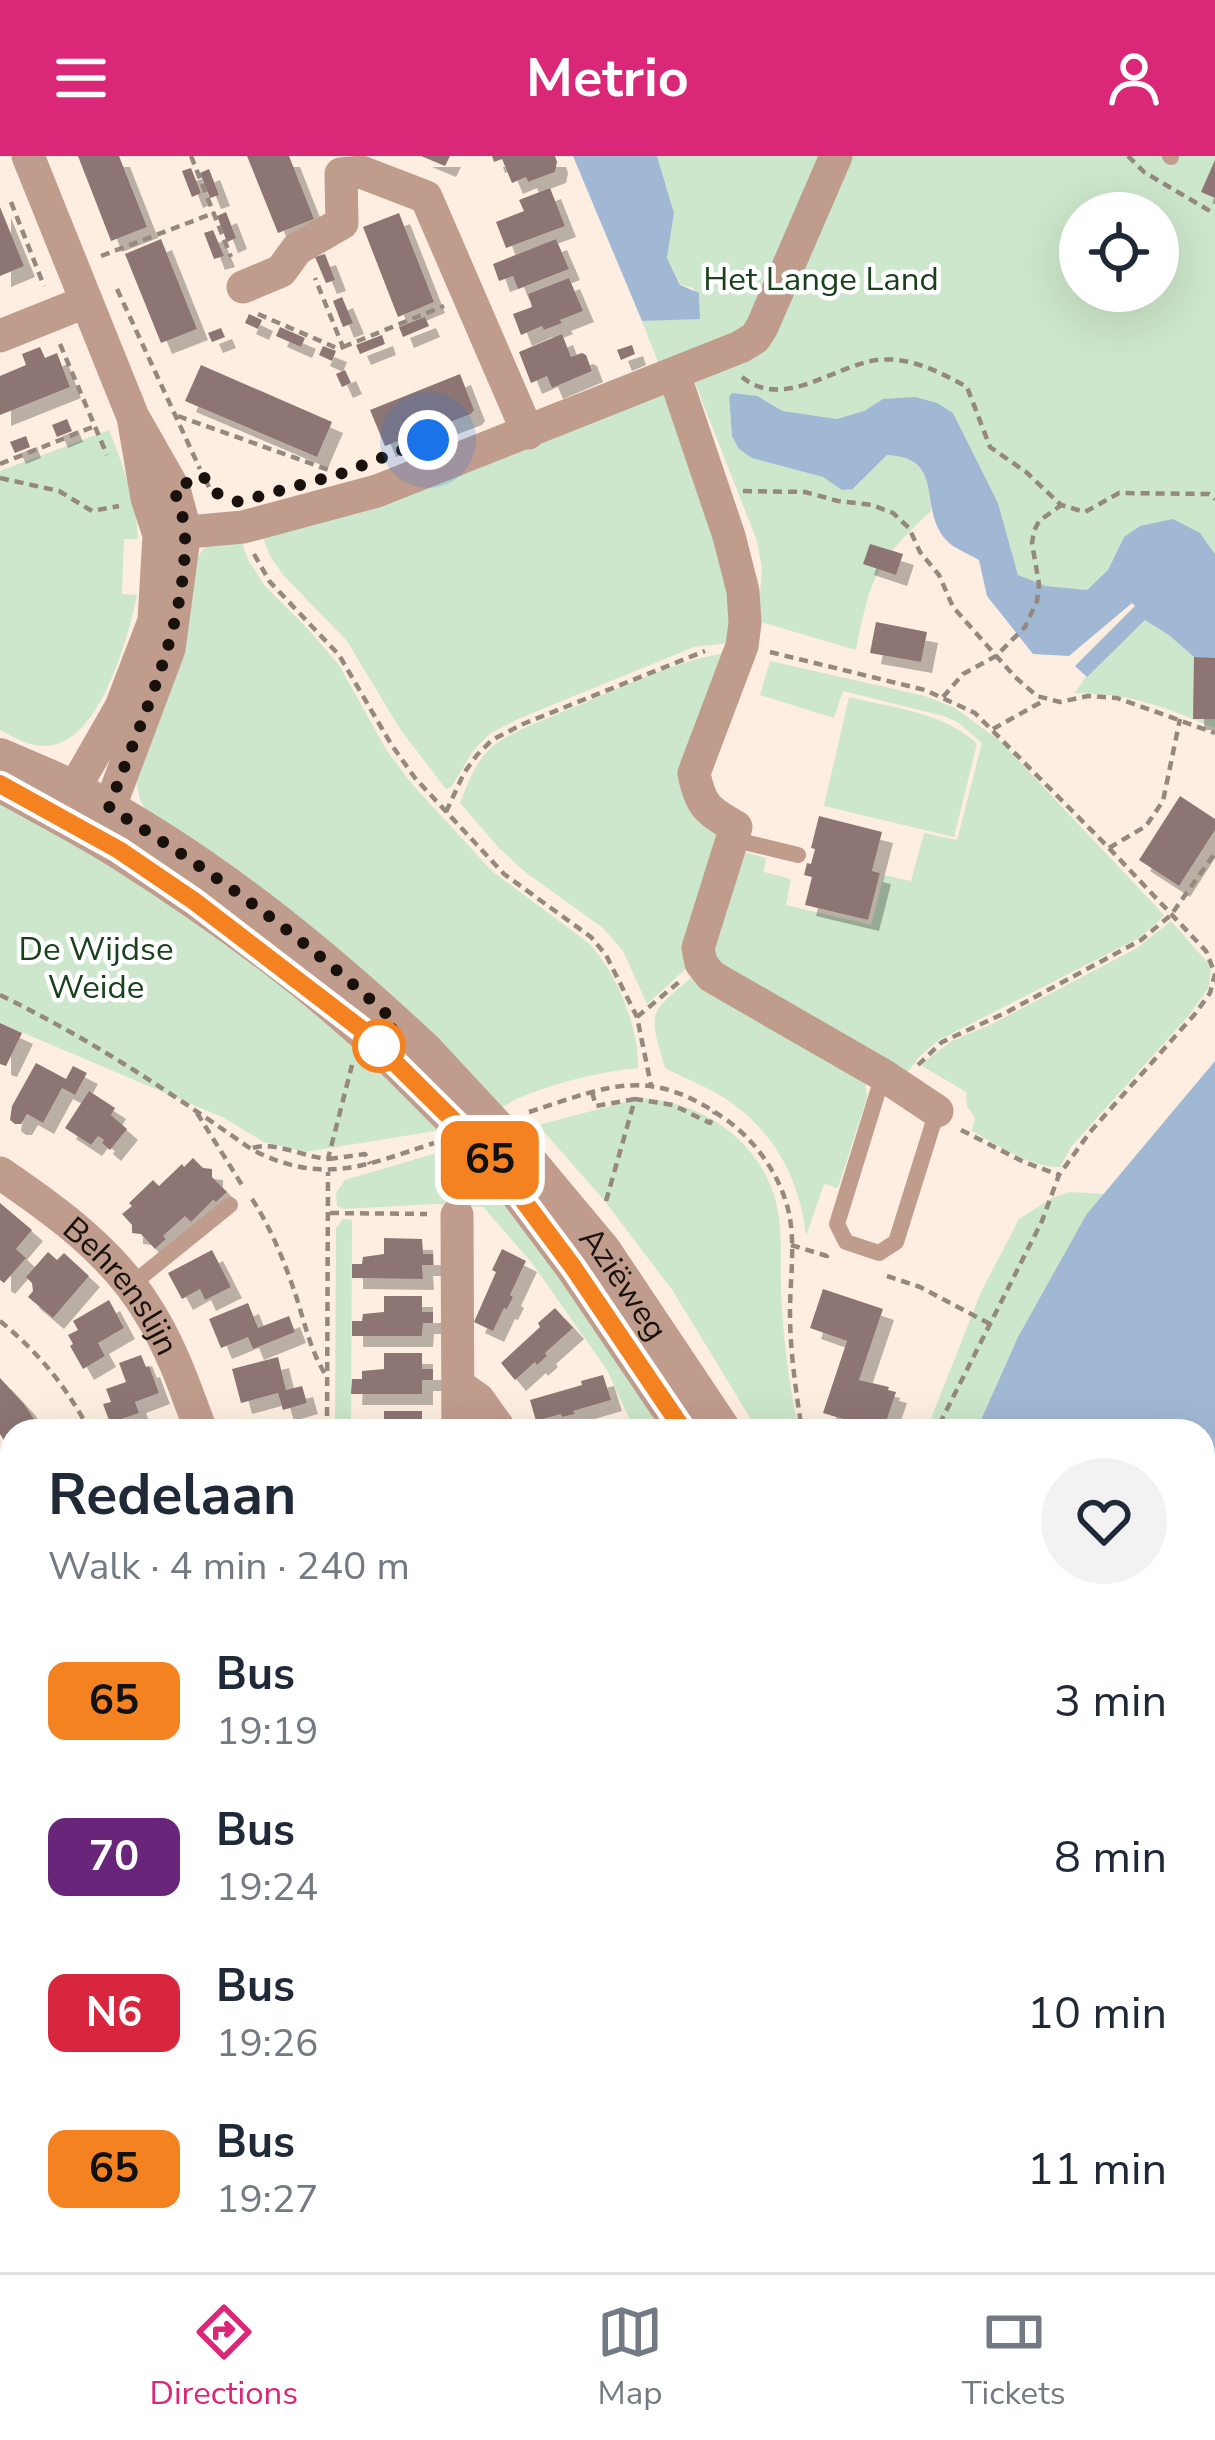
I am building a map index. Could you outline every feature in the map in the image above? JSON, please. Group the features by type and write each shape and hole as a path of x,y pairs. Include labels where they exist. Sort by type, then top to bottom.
{"street":[{"path":"28,156 65,301 174,489 170,649 109,808"},
{"path":"172,533 236,513 376,491 755,338 836,156"},
{"path":"243,287 281,271 302,246 342,223 337,165 426,197 528,433"},
{"path":"0,336 65,301"},
{"path":"674,374 714,490 742,591 745,622 742,646 694,773 708,811 736,827 698,948 701,963 711,976 937,1111"},
{"path":"74,807 121,707 154,621 172,533 147,498 133,417"},
{"name":"Aziëweg","path":"0,756 74,807 119,850 411,1057"},
{"name":"Aziëweg","path":"0,784 74,807 109,808 248,898 367,996 411,1057 522,1175 603,1250 716,1419"},
{"name":"Behrenslijn","path":"0,1174 51,1209 131,1285 171,1351 196,1419"},
{"name":"Aziëweg","path":"522,1175 573,1267 676,1419"},
{"path":"457,1215 458,1419"},
{"path":"458,1385 478,1399 492,1419"}],"lane":[{"path":"732,839 798,855"},
{"path":"892,1080 837,1224 846,1242 879,1253 896,1242 937,1111"},
{"path":"131,1285 230,1205"}],"path":[{"path":"191,156 250,311 339,349 470,296"},
{"path":"1129,156 1144,172 1215,214"},
{"path":"8,194 65,301 95,426 111,465"},
{"path":"65,301 101,256 214,214"},
{"path":"302,246 344,347"},
{"path":"111,276 211,491 236,513 270,582 339,655 415,778 504,874 591,937 613,967 637,1017 651,1085"},
{"path":"726,353 733,369 748,382 775,391 879,360 930,367 967,387 990,447 1026,472 1061,506 1085,512 1119,493 1209,494 1215,499"},
{"path":"178,416 340,474 320,480"},
{"path":"0,464 95,426"},
{"path":"0,478 59,491 92,511 147,498"},
{"path":"714,490 805,492 893,513 909,528 920,552 940,575 952,607 1037,697 1060,702 1088,696 1117,698 1215,733"},
{"path":"943,697 963,674 996,656 1025,628 1040,584 1034,531 1061,506"},
{"path":"446,812 476,754 492,740 698,652 742,646 925,690 975,713 1211,959 1210,993 1059,1174 1042,1221 942,1419"},
{"path":"993,729 1045,700"},
{"path":"1109,848 1145,826 1163,801 1180,719"},
{"path":"892,1080 942,1042 1142,940 1171,916 1215,853"},
{"path":"637,1017 701,963"},
{"path":"0,995 84,1038 268,1158 328,1172 370,1164 446,1139"},
{"path":"328,1159 356,1048"},
{"path":"523,1114 592,1092 651,1085 680,1092 742,1131 760,1151 786,1201 793,1374 800,1419"},
{"path":"592,1092 596,1106 634,1099 673,1105 710,1123 715,1112"},
{"path":"603,1211 634,1099"},
{"path":"194,1109 265,1219 294,1290 315,1360 327,1377"},
{"path":"937,1111 966,1133 1059,1174"},
{"path":"251,1149 265,1144 328,1159 365,1154 370,1164"},
{"path":"327,1419 328,1172"},
{"path":"328,1213 457,1215"},
{"path":"791,1245 826,1256 837,1224"},
{"path":"883,1275 920,1287 990,1324"},
{"path":"0,1321 57,1376 82,1419"}],"green space":[{"name":"Het Lange Land","path":"657,156 1215,156 1215,554 1200,533 1124,537 1108,570 1087,590 1046,586 1018,575 998,503 953,413 883,399 837,419 729,398 732,436 752,458 854,489 887,455 900,457 922,471 930,499 931,511 878,572 856,650 758,621 762,568 757,541 695,383 727,368 660,367 642,321 700,318 700,301 693,288 681,285 667,258 674,213"},
{"path":"668,387 734,597 730,643 694,647 518,719 489,734 446,789 400,729 347,641 283,575 262,535"},
{"path":"109,430 137,525 138,539 124,539 122,594 137,595 133,614 118,662 95,710 63,742 32,744 0,730 0,471"},
{"path":"240,538 264,585 339,665 387,751 412,784 492,871 590,944 600,957 630,1019 638,1068 546,1088 499,1110 146,810 135,775 195,560 206,546"},
{"path":"1145,620 1194,657 1215,659 1215,728 1147,703 1075,693"},
{"path":"725,653 688,760 719,842 689,966 647,1004 623,951 603,928 525,872 460,803 481,760 509,736 665,669"},
{"path":"770,661 925,696 955,708 1000,741 1164,915 1139,938 939,1040 906,1074 731,976 714,957 711,939 745,852 766,858 764,872 791,879 786,905 871,925 884,875 911,881 924,833 957,840 982,743 944,716 843,691 834,718 760,695"},
{"path":"849,697 933,718 977,744 954,837 824,806"},
{"name":"De Wijdse Weide","path":"0,800 179,900 454,1128 305,1152 264,1142 224,1118 0,1023"},
{"path":"1171,921 1208,963 1209,987 1071,1147 1060,1167 1026,1160 972,1131 975,1118 967,1106 966,1092 922,1066 925,1061 952,1041 1137,948"},
{"path":"694,975 865,1078 867,1098 838,1188 824,1184 806,1236 791,1176 771,1141 719,1094 665,1068 656,1014"},
{"path":"641,1098 702,1114 751,1152 772,1189 778,1213 783,1327 797,1419 751,1419 673,1291 603,1199 538,1125"},
{"path":"460,1146 542,1244 655,1419 629,1419 607,1370 532,1263 483,1207 433,1204 344,1209 337,1206 336,1193 345,1180"},
{"path":"1070,1192 1105,1194 1086,1215 1018,1337 981,1419 931,1419 981,1292 1019,1219"},
{"path":"343,1219 352,1220 351,1419 335,1419 336,1228"}],"water":[{"path":"573,156 657,156 674,213 667,258 680,285 699,293 700,319 642,321"},
{"path":"732,393 757,396 783,411 837,419 883,399 915,397 937,403 953,413 998,503 1018,575 1046,586 1087,590 1108,570 1124,537 1140,526 1173,519 1200,533 1215,554 1215,659 1194,657 1145,620 1087,677 1075,666 1135,606 1132,603 1069,656 1033,654 987,596 979,560 949,543 938,527 917,465 887,455 853,489 842,490 823,477 752,458 732,436"},
{"path":"1215,1061 1215,1419 981,1419 1018,1337 1086,1215"}],"building":[{"path":"78,156 119,156 147,227 111,241"},
{"path":"247,156 289,156 314,219 278,233"},
{"path":"421,156 450,156 445,166"},
{"path":"492,156 555,156 557,162 555,172 512,183 502,159 494,162"},
{"path":"1215,160 1215,198 1201,192"},
{"path":"191,168 201,193 192,197 182,171"},
{"path":"209,169 219,195 210,198 200,173"},
{"path":"550,188 565,226 506,248 496,222 524,211 519,200"},
{"path":"0,207 24,266 0,276"},
{"path":"226,212 236,238 227,242 217,216"},
{"path":"399,213 434,302 398,317 363,227"},
{"path":"213,230 224,256 214,259 204,233"},
{"path":"161,239 197,329 161,343 125,254"},
{"path":"556,239 569,269 518,289 513,276 499,281 493,264"},
{"path":"325,254 335,280 326,283 315,257"},
{"path":"569,278 583,311 544,330 542,326 521,335 513,314 532,307 528,294"},
{"path":"342,297 353,323 343,327 333,301"},
{"path":"249,314 262,320 258,329 245,323"},
{"path":"425,317 429,326 403,337 399,327"},
{"path":"280,327 305,338 301,347 276,336"},
{"path":"221,328 225,337 212,342 208,333"},
{"path":"562,334 571,357 586,355 592,371 552,388 547,376 531,383 519,352"},
{"path":"382,335 385,344 360,354 356,345"},
{"path":"632,345 635,354 621,360 617,350"},
{"path":"323,346 336,351 332,361 319,355"},
{"path":"40,347 45,358 57,353 70,387 0,415 0,376 26,365 22,354"},
{"path":"201,365 332,422 317,457 185,401"},
{"path":"345,370 351,383 342,387 336,374"},
{"path":"460,374 474,410 471,414 385,446 370,410"},
{"path":"67,419 72,431 57,437 52,425"},
{"path":"26,436 30,447 15,453 10,442"},
{"path":"870,544 903,554 896,575 863,564"},
{"path":"876,622 927,632 921,662 870,653"},
{"path":"1194,657 1215,658 1215,719 1193,719"},
{"path":"1180,796 1215,819 1215,830 1179,886 1139,860"},
{"path":"819,816 882,832 872,871 880,873 868,920 805,905 812,877 804,875 815,849 811,848"},
{"path":"0,1023 22,1033 6,1066 0,1064"},
{"path":"36,1063 66,1079 73,1066 87,1073 75,1095 62,1088 43,1123 27,1114 21,1124 15,1124 10,1120 12,1106"},
{"path":"89,1091 115,1108 111,1115 127,1129 110,1150 98,1136 91,1145 65,1128"},
{"path":"193,1158 203,1168 212,1169 212,1177 227,1192 191,1222 185,1216 155,1249 141,1234 132,1233 132,1225 122,1214 153,1180 159,1186"},
{"path":"0,1203 32,1230 16,1249 26,1258 4,1283 0,1280"},
{"path":"384,1238 422,1239 423,1254 433,1254 433,1265 422,1265 423,1279 352,1278 352,1264 384,1254"},
{"path":"502,1249 526,1261 493,1331 474,1322"},
{"path":"212,1250 231,1287 205,1300 200,1289 182,1299 168,1273"},
{"path":"48,1252 57,1260 64,1253 89,1276 53,1318 28,1297 33,1291 26,1277"},
{"path":"823,1289 883,1309 859,1380 896,1392 887,1419 843,1419 823,1413 847,1341 810,1328"},
{"path":"384,1296 422,1296 422,1312 433,1312 433,1323 423,1323 422,1336 352,1336 352,1321 362,1321 363,1314 384,1312"},
{"path":"109,1300 124,1328 98,1343 105,1356 83,1369 70,1346 68,1335 78,1330 73,1321"},
{"path":"248,1303 258,1328 289,1316 295,1332 253,1349 248,1337 221,1348 209,1319"},
{"path":"555,1308 573,1328 515,1380 501,1363"},
{"path":"384,1353 422,1353 422,1369 433,1369 433,1380 422,1380 422,1394 351,1394 352,1379 362,1379 362,1371 384,1369"},
{"path":"141,1355 159,1393 135,1402 139,1413 109,1419 103,1404 111,1402 106,1389 126,1382 119,1363"},
{"path":"278,1357 286,1390 302,1386 307,1403 283,1410 278,1393 241,1403 232,1369"},
{"path":"603,1375 611,1400 573,1411 575,1414 535,1419 530,1400 582,1385 581,1381"},
{"path":"0,1378 34,1419 0,1419"},
{"path":"384,1411 422,1411 422,1419 384,1419"}],"bus line":[{"name":"65","path":"0,784 119,850 361,1029 511,1184 676,1419"}],"route":[{"path":"379,1046 396,1023 367,996 248,898 109,808 170,649 185,530 174,489 203,475 211,491 239,502 340,474 428,440"}]}
